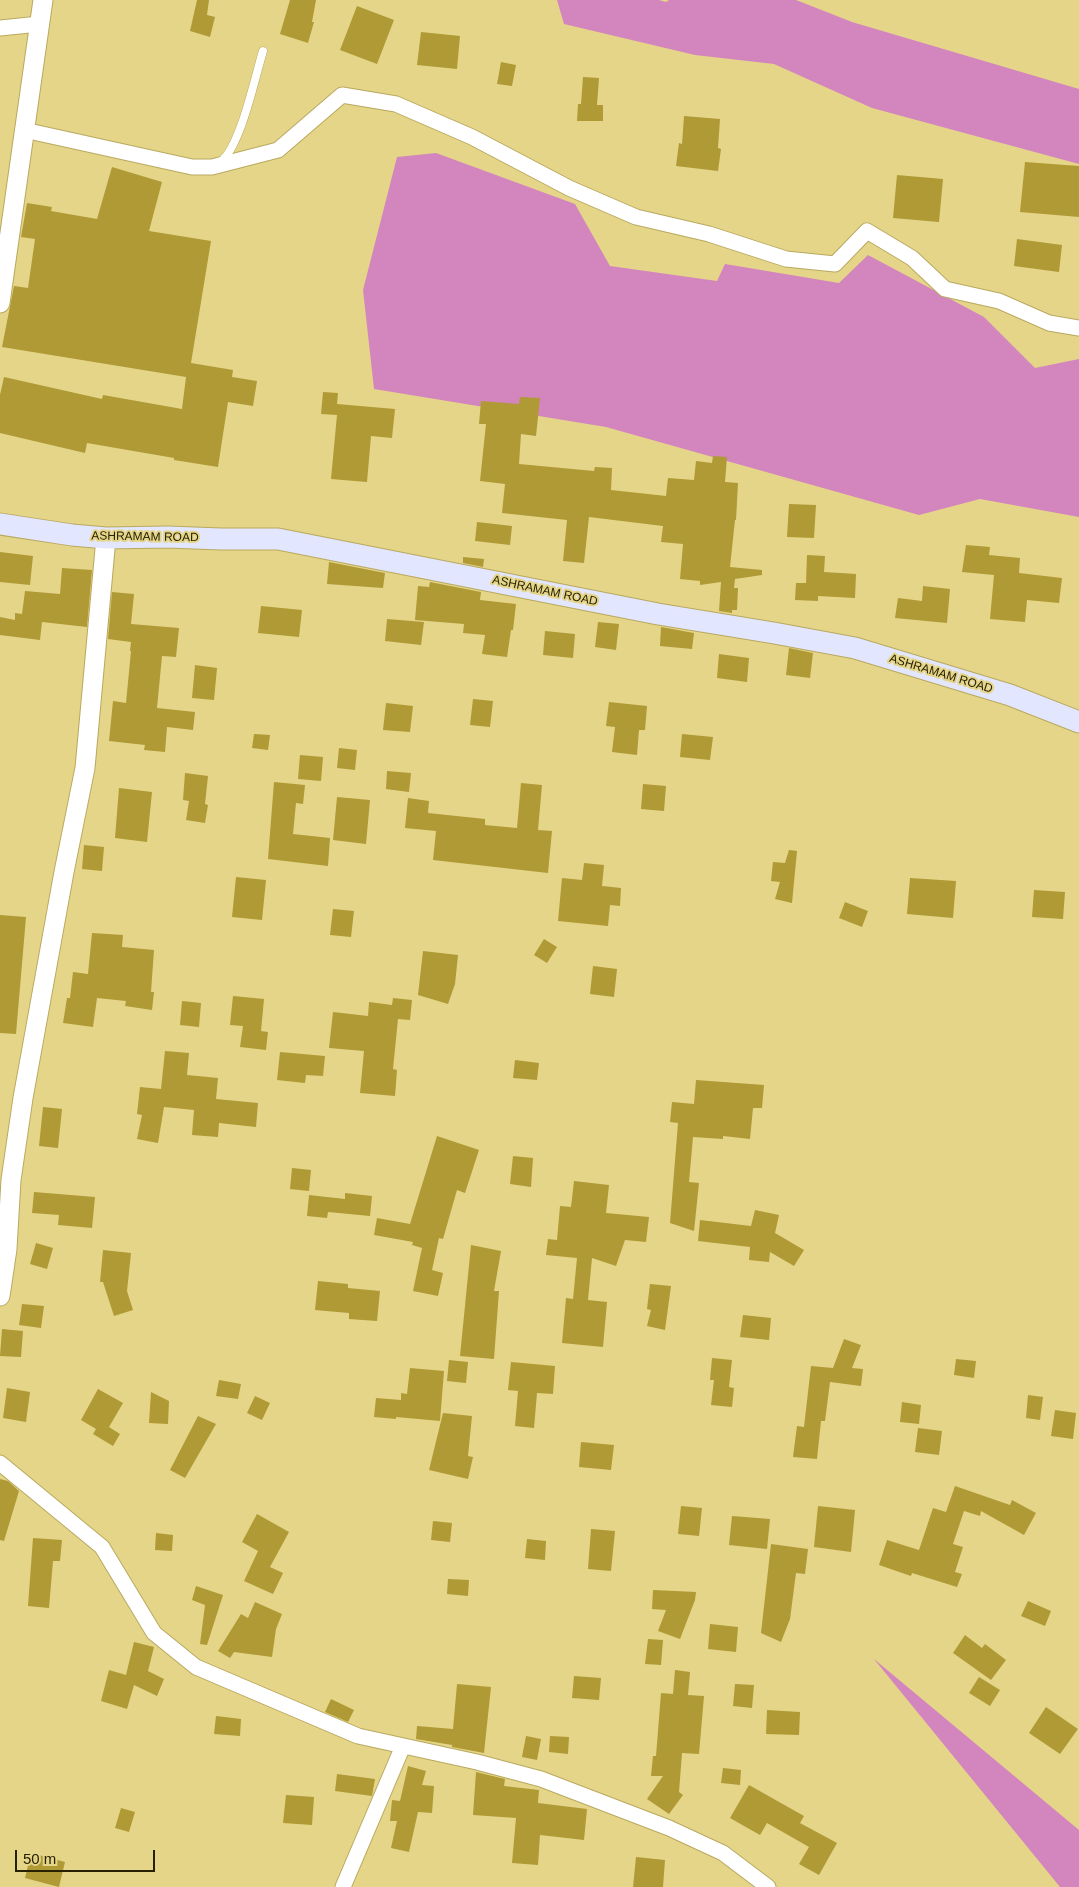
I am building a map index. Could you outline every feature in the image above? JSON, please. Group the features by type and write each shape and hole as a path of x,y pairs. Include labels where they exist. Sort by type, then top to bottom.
{"main road":[{"name":"ASHRAMAM ROAD","path":"0,524 106,538 278,539 658,614 856,648 1010,695 1079,722"}],"street":[{"path":"0,303 43,0"},
{"path":"0,28 39,24"},
{"path":"24,130 192,167 212,167 278,150 342,95 396,104 472,136 569,188 636,217 709,234 786,259 836,264 867,230 912,258 944,289 999,301 1049,322 1079,328"},
{"path":"0,1296 7,1249 11,1180 23,1098 62,881 85,768 106,538"},
{"path":"0,1463 102,1547 154,1633 196,1667 358,1736 477,1762 541,1780 669,1828 723,1853 768,1887"},
{"path":"343,1887 403,1746"}],"lane":[{"path":"212,167 226,158 237,140 263,51"}],"shaded area":[{"path":"557,0 659,0 666,2 669,0 796,0 852,22 1079,89 1079,164 872,108 774,64 695,55 564,24"},
{"path":"436,153 575,204 610,266 717,281 725,264 839,283 868,255 984,317 1035,368 1079,359 1079,517 980,499 919,515 606,427 374,389 363,290 397,157"},
{"path":"874,1659 1079,1830 1079,1887 1060,1887"}],"building":[{"path":"197,0 209,0 207,15 215,17 210,37 190,31"},
{"path":"290,0 316,0 312,22 314,22 308,43 280,34"},
{"path":"357,6 394,20 377,64 340,50"},
{"path":"421,32 460,36 457,69 417,65"},
{"path":"501,62 516,65 512,86 497,84"},
{"path":"583,77 599,78 597,105 603,105 603,121 577,121 578,104 581,104"},
{"path":"684,116 720,119 718,148 721,149 718,171 676,166 679,143 682,144"},
{"path":"1025,162 1079,166 1079,217 1020,212"},
{"path":"112,167 162,182 149,231 211,241 191,363 233,370 232,377 257,381 253,406 228,402 218,467 87,443 85,453 0,433 0,395 4,377 102,399 103,395 182,409 186,377 2,347 14,286 28,288 35,239 21,237 27,203 52,207 51,211 97,219"},
{"path":"897,175 943,179 939,222 893,218"},
{"path":"1017,239 1062,245 1059,272 1014,266"},
{"path":"323,392 338,393 337,404 395,409 392,438 371,436 367,482 331,479 337,415 321,414"},
{"path":"520,397 540,398 536,436 521,434 519,464 594,471 595,467 612,468 611,490 666,496 668,478 694,480 696,461 712,463 713,456 727,457 725,482 738,483 736,520 730,567 762,570 762,575 735,579 734,588 738,588 737,610 732,610 732,613 719,611 721,582 700,585 700,581 680,579 683,544 661,542 663,526 589,517 584,563 563,561 567,520 502,513 505,484 480,481 486,424 479,424 481,401 519,404"},
{"path":"789,504 816,505 814,538 787,537"},
{"path":"477,522 512,526 510,545 475,541"},
{"path":"966,545 990,547 989,555 1020,558 1019,573 1062,578 1059,603 1027,600 1025,622 990,619 994,575 962,572"},
{"path":"0,552 33,556 30,585 0,582"},
{"path":"807,555 825,556 824,572 856,574 855,598 818,596 818,601 795,600 796,583 806,583"},
{"path":"463,557 484,559 483,567 463,563"},
{"path":"329,562 385,573 383,588 327,584"},
{"path":"62,568 92,570 87,627 42,622 40,640 0,635 0,617 15,620 15,613 22,614 25,591 60,594"},
{"path":"430,582 481,592 480,600 516,604 507,657 482,654 485,635 463,633 464,624 415,620 418,586 429,587"},
{"path":"923,586 950,589 947,623 895,618 898,598 922,601"},
{"path":"112,592 134,594 131,624 179,628 176,657 162,656 157,708 195,712 193,730 167,727 165,752 144,750 145,745 109,741 113,701 126,703 131,651 131,642 108,639"},
{"path":"261,606 302,610 299,637 258,633"},
{"path":"387,619 424,622 421,645 385,641"},
{"path":"598,622 619,624 616,650 595,647"},
{"path":"661,627 694,633 692,649 660,646"},
{"path":"545,631 575,634 573,658 543,655"},
{"path":"789,648 813,653 810,678 786,675"},
{"path":"719,654 749,658 747,682 717,678"},
{"path":"195,665 217,668 214,700 192,698"},
{"path":"473,699 493,701 490,727 470,725"},
{"path":"609,702 647,706 645,730 639,730 637,755 612,752 615,727 606,726"},
{"path":"386,703 413,706 410,732 383,730"},
{"path":"254,734 270,735 268,750 252,748"},
{"path":"682,734 713,737 710,760 680,757"},
{"path":"339,748 357,750 355,770 337,768"},
{"path":"300,755 323,757 321,781 298,779"},
{"path":"387,771 411,773 409,792 386,789"},
{"path":"185,773 208,776 205,804 208,805 205,823 186,820 189,801 183,800"},
{"path":"274,782 305,785 303,804 296,803 293,834 330,838 328,866 268,859"},
{"path":"521,783 542,785 538,830 552,831 548,873 433,860 436,831 405,828 408,798 429,801 428,813 485,819 485,825 517,828"},
{"path":"643,784 666,786 664,811 641,809"},
{"path":"119,788 152,792 147,842 115,838"},
{"path":"337,797 370,800 366,844 333,840"},
{"path":"84,845 104,847 102,871 82,869"},
{"path":"789,850 797,851 792,903 775,899 780,882 771,881 773,862 785,863"},
{"path":"584,863 604,865 602,886 621,888 620,906 610,905 608,926 558,921 562,878 582,880"},
{"path":"236,877 266,880 262,920 232,917"},
{"path":"910,878 956,881 953,918 907,914"},
{"path":"1034,890 1065,892 1063,919 1032,917"},
{"path":"845,902 868,911 862,927 839,918"},
{"path":"333,909 354,911 351,937 330,935"},
{"path":"0,915 26,917 16,1034 0,1033"},
{"path":"92,933 123,935 122,947 154,950 151,992 154,992 152,1010 125,1006 126,1001 97,998 93,1027 63,1023 67,998 70,998 73,972 88,974"},
{"path":"544,939 557,947 547,963 534,955"},
{"path":"423,951 458,955 455,984 448,1004 418,995"},
{"path":"593,966 617,969 614,997 590,994"},
{"path":"233,996 264,999 261,1031 268,1032 266,1050 240,1047 243,1026 230,1025"},
{"path":"393,998 412,1000 410,1020 398,1019 393,1069 397,1070 395,1096 360,1093 364,1051 329,1048 333,1012 368,1016 369,1002 392,1005"},
{"path":"182,1001 201,1003 199,1027 180,1025"},
{"path":"165,1051 189,1053 187,1075 218,1078 216,1099 258,1103 256,1127 219,1123 218,1137 192,1135 194,1110 164,1107 158,1143 137,1139 142,1115 137,1114 140,1087 161,1089"},
{"path":"280,1052 325,1056 323,1076 306,1075 305,1083 277,1080"},
{"path":"515,1060 539,1063 537,1080 513,1078"},
{"path":"696,1080 764,1085 762,1108 753,1108 750,1139 723,1136 723,1139 693,1137 689,1182 699,1183 694,1231 670,1223 678,1123 670,1122 672,1102 694,1104"},
{"path":"43,1107 62,1109 58,1148 39,1146"},
{"path":"437,1136 479,1150 465,1193 457,1190 443,1239 439,1238 432,1270 443,1273 438,1296 413,1291 422,1248 412,1245 413,1242 374,1235 377,1218 410,1224"},
{"path":"513,1156 533,1158 531,1187 510,1184"},
{"path":"292,1168 311,1170 309,1191 290,1189"},
{"path":"574,1181 609,1185 606,1213 649,1217 646,1242 625,1240 616,1266 592,1258 588,1300 607,1302 603,1347 562,1343 566,1298 573,1299 577,1258 546,1255 548,1239 557,1240 560,1206 571,1207"},
{"path":"34,1192 95,1197 92,1228 58,1225 59,1215 32,1213"},
{"path":"345,1193 372,1196 370,1216 328,1212 327,1218 307,1216 309,1195 345,1199"},
{"path":"755,1210 779,1215 775,1233 804,1250 794,1266 770,1252 769,1262 749,1260 750,1247 698,1241 700,1220 751,1226"},
{"path":"36,1243 53,1248 47,1269 30,1264"},
{"path":"471,1245 501,1251 494,1291 499,1291 494,1359 460,1356"},
{"path":"103,1250 131,1253 127,1291 133,1310 114,1316 103,1282 100,1282"},
{"path":"318,1281 348,1284 348,1288 380,1291 377,1321 349,1319 349,1313 315,1310"},
{"path":"650,1284 671,1286 665,1330 647,1326 651,1310 647,1309"},
{"path":"22,1304 44,1306 41,1328 19,1325"},
{"path":"743,1315 771,1318 769,1340 740,1337"},
{"path":"2,1329 23,1331 21,1357 0,1356"},
{"path":"844,1339 861,1345 852,1368 863,1369 861,1386 830,1382 825,1421 821,1421 817,1459 793,1457 797,1426 804,1427 811,1366 833,1368"},
{"path":"712,1358 732,1360 729,1387 734,1388 732,1407 711,1405 714,1380 710,1380"},
{"path":"956,1359 976,1361 974,1378 954,1375"},
{"path":"449,1360 468,1362 466,1383 447,1381"},
{"path":"511,1362 555,1366 553,1394 537,1393 534,1428 515,1426 518,1391 508,1390"},
{"path":"410,1368 444,1371 440,1421 374,1417 376,1398 401,1400 401,1393 407,1394"},
{"path":"219,1380 241,1384 238,1399 216,1396"},
{"path":"7,1388 30,1392 26,1422 3,1418"},
{"path":"98,1389 123,1403 109,1427 120,1434 113,1446 93,1434 96,1429 81,1420"},
{"path":"151,1392 169,1401 168,1424 149,1423"},
{"path":"1028,1395 1043,1397 1040,1420 1026,1418"},
{"path":"255,1396 270,1403 262,1420 247,1413"},
{"path":"902,1402 921,1405 919,1424 900,1422"},
{"path":"1055,1410 1076,1413 1073,1439 1051,1436"},
{"path":"443,1413 472,1416 468,1456 473,1457 468,1479 429,1470"},
{"path":"198,1416 216,1424 185,1478 170,1470"},
{"path":"918,1428 942,1431 939,1455 915,1452"},
{"path":"581,1442 614,1445 611,1470 579,1467"},
{"path":"0,1479 8,1481 19,1491 4,1541 0,1540"},
{"path":"955,1486 1010,1505 1012,1500 1036,1513 1024,1535 981,1511 980,1516 964,1511 953,1544 963,1547 955,1572 962,1574 957,1587 912,1573 911,1576 879,1565 887,1540 919,1550 933,1508 946,1512"},
{"path":"681,1506 702,1508 699,1536 678,1534"},
{"path":"818,1506 855,1510 851,1552 814,1547"},
{"path":"257,1514 289,1532 270,1567 283,1573 273,1594 244,1581 258,1551 242,1542"},
{"path":"732,1516 770,1519 767,1549 729,1545"},
{"path":"433,1521 452,1523 450,1542 431,1540"},
{"path":"591,1529 615,1531 611,1571 588,1569"},
{"path":"156,1533 173,1535 172,1551 155,1550"},
{"path":"33,1538 62,1540 60,1561 53,1561 49,1608 28,1606"},
{"path":"527,1539 546,1541 545,1560 525,1558"},
{"path":"771,1544 808,1549 805,1574 796,1573 790,1619 781,1642 761,1633"},
{"path":"448,1579 469,1580 468,1596 447,1594"},
{"path":"196,1586 223,1595 207,1645 200,1644 205,1605 192,1600"},
{"path":"653,1590 696,1592 695,1600 680,1639 658,1631 666,1610 652,1609"},
{"path":"1028,1601 1051,1611 1045,1626 1021,1616"},
{"path":"255,1602 282,1614 276,1629 272,1657 234,1652 230,1658 218,1651 241,1614 248,1618"},
{"path":"710,1624 738,1627 736,1652 708,1649"},
{"path":"965,1635 982,1648 985,1644 1006,1660 991,1680 953,1653"},
{"path":"648,1639 663,1640 661,1665 645,1664"},
{"path":"134,1642 154,1647 148,1671 164,1679 157,1696 134,1685 127,1709 101,1701 109,1670 126,1675"},
{"path":"675,1670 690,1672 688,1695 704,1696 699,1754 682,1753 679,1792 683,1795 669,1814 647,1799 663,1776 651,1776 653,1756 656,1756 661,1693 673,1694"},
{"path":"574,1676 601,1678 599,1700 572,1698"},
{"path":"979,1677 1000,1690 990,1706 969,1693"},
{"path":"457,1684 491,1687 484,1753 416,1739 417,1726 453,1729"},
{"path":"735,1684 754,1685 752,1708 733,1706"},
{"path":"331,1699 354,1710 348,1722 325,1712"},
{"path":"1046,1707 1078,1729 1060,1754 1029,1733"},
{"path":"767,1710 800,1712 799,1735 766,1734"},
{"path":"216,1716 241,1719 240,1736 214,1734"},
{"path":"526,1736 541,1739 537,1760 522,1757"},
{"path":"550,1736 569,1737 568,1754 549,1752"},
{"path":"408,1766 426,1771 422,1785 434,1786 432,1813 418,1812 409,1852 391,1848 397,1821 390,1821 392,1800 400,1801"},
{"path":"723,1768 741,1770 740,1785 721,1783"},
{"path":"476,1772 505,1779 504,1786 539,1790 538,1803 587,1809 584,1840 540,1835 538,1865 512,1863 516,1818 473,1815"},
{"path":"337,1774 375,1779 372,1796 335,1791"},
{"path":"749,1785 804,1816 800,1823 837,1843 819,1875 799,1864 809,1847 767,1823 760,1835 730,1818"},
{"path":"286,1795 314,1797 312,1825 283,1823"},
{"path":"121,1808 135,1812 129,1832 115,1828"},
{"path":"31,1853 65,1862 59,1887 25,1878"},
{"path":"636,1857 665,1860 663,1887 633,1887"}]}
